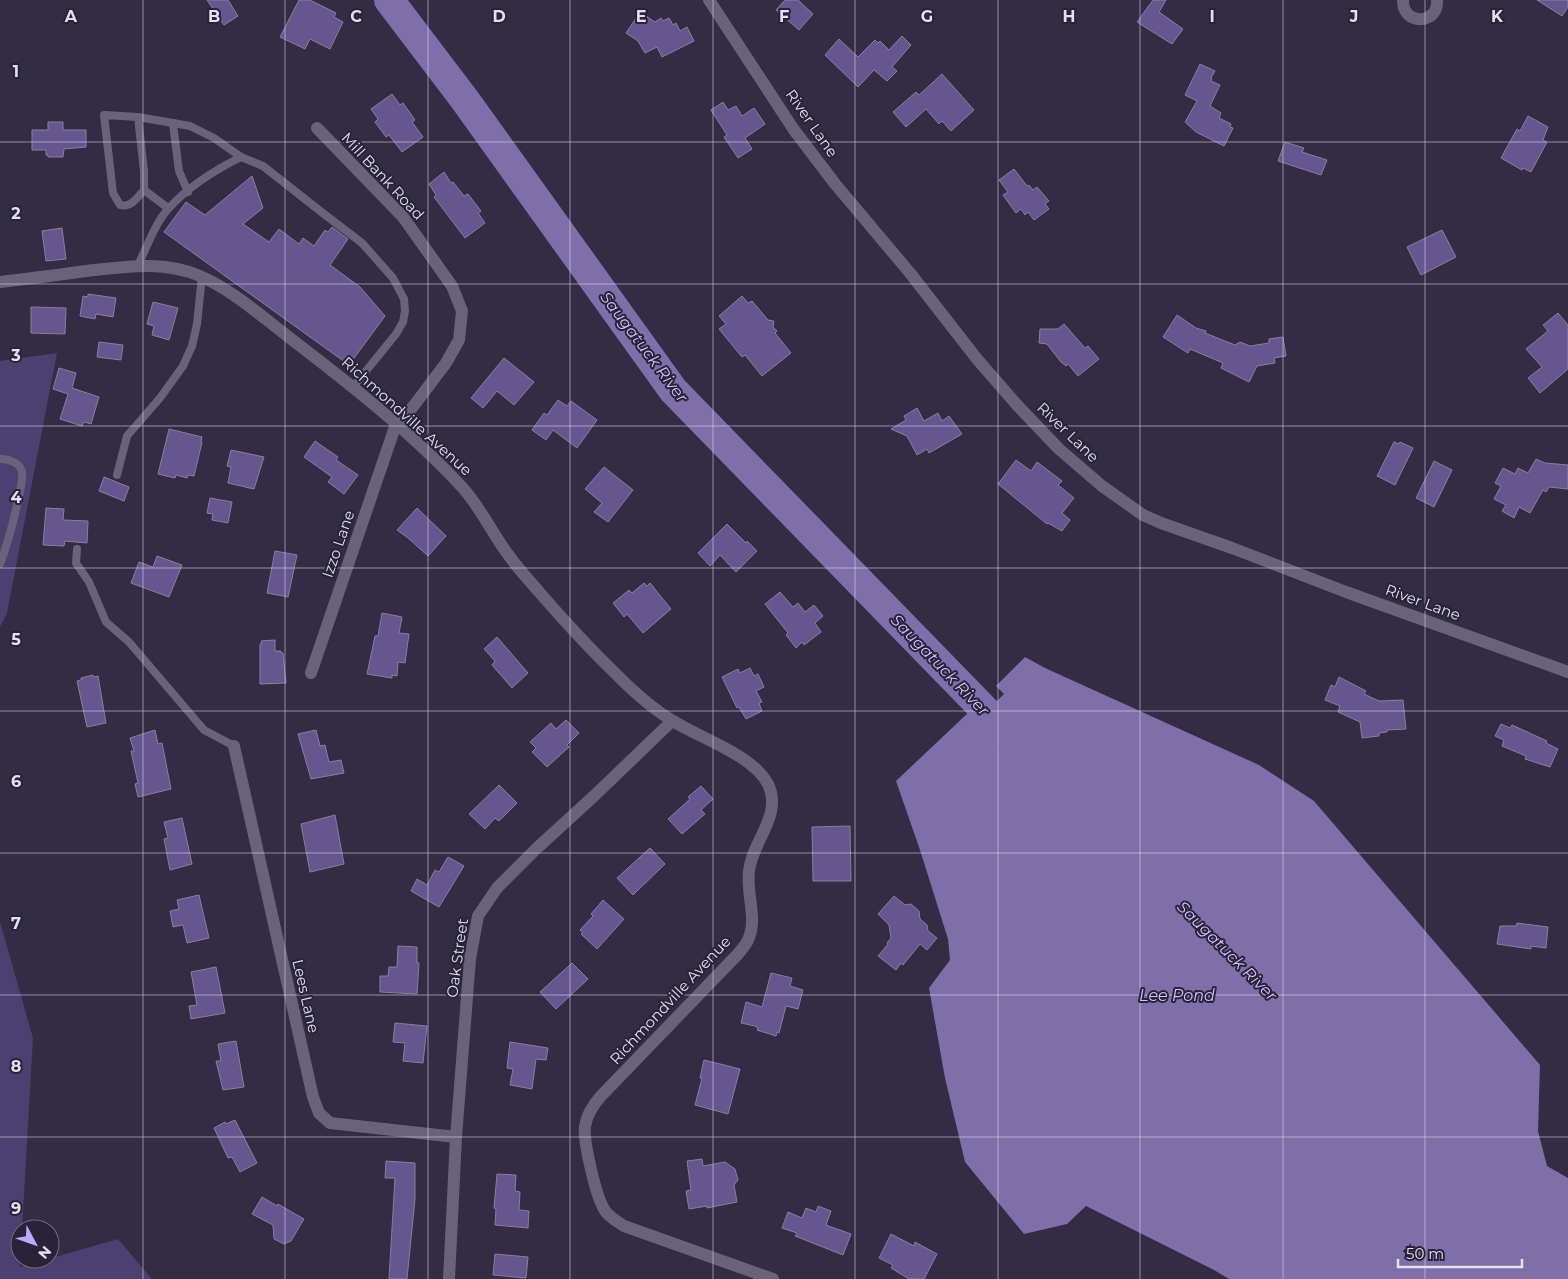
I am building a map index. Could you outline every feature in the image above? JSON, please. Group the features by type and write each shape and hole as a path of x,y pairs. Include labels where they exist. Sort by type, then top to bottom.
{"street":[{"name":"River Lane","path":"709,0 794,130 836,185 899,259 977,359 1017,405 1059,449 1102,486 1143,515 1162,523 1568,672"},
{"path":"1403,0 1404,8 1408,15 1414,19 1424,20 1432,15 1437,6 1437,0"},
{"name":"Mill Bank Road","path":"317,128 403,217 452,286 462,311 459,340 446,363 412,408 396,424"},
{"name":"Richmondville Avenue","path":"0,282 138,265 163,266 186,270 202,276 235,295 396,424 462,486 510,558 574,632 642,699 672,721 751,765 763,776 769,787 773,803 769,822 754,850 749,871 752,920 748,940 738,954 601,1096 589,1113 585,1126 585,1136 599,1200 604,1210 612,1219 633,1230 772,1279"},
{"name":"Izzo Lane","path":"311,673 396,424"},
{"name":"Oak Street","path":"449,1279 456,1137 470,959 478,916 497,888 672,721"},
{"name":"Lees Lane","path":"234,746 312,1097 319,1113 330,1123 456,1137"}],"lane":[{"path":"138,117 144,170 144,190 130,204 125,206 120,204 113,193 104,114 138,117 190,126 214,138 241,157 263,166 362,244 393,278 404,299 405,311 403,322 396,334 352,387"},
{"path":"173,124 179,171 188,192"},
{"path":"138,265 157,225 168,208 213,172 241,157"},
{"path":"144,190 168,208"},
{"path":"117,475 127,436 178,374 192,346 197,324 202,276"},
{"path":"0,459 10,460 22,470 16,514 0,564"},
{"path":"77,549 76,564 89,582 106,622 129,642 204,730 234,746"}],"shaded area":[{"path":"57,353 7,613 0,627 0,361"},
{"path":"0,922 33,1038 23,1219 10,1219 10,1269 60,1269 60,1256 118,1239 152,1279 0,1279"}],"water":[{"name":"Lee Pond","path":"1025,657 1045,668 1259,765 1314,801 1540,1065 1538,1131 1547,1166 1568,1178 1568,1279 1229,1279 1086,1206 1067,1224 1024,1234 965,1162 945,1078 929,988 950,960 948,939 896,781 988,694 996,702 1004,694 996,686"}],"building":[{"path":"207,0 228,0 238,16 224,25"},
{"path":"299,0 310,0 336,13 334,17 343,22 330,49 310,39 305,49 280,37"},
{"path":"785,0 798,0 813,14 799,30 776,10"},
{"path":"1153,0 1166,0 1159,12 1183,29 1172,44 1137,22"},
{"path":"1537,0 1568,0 1568,7 1562,16"},
{"path":"640,12 655,22 661,18 663,21 669,18 673,25 676,23 680,31 687,27 694,41 662,57 657,47 645,53 638,41 626,33"},
{"path":"902,36 911,45 892,67 897,71 887,81 874,70 858,87 825,55 839,39 858,57 875,40 878,43 880,41 889,50"},
{"path":"1200,64 1215,71 1211,81 1220,85 1210,106 1221,113 1219,118 1231,124 1230,127 1233,128 1224,146 1196,132 1185,122 1197,101 1185,95"},
{"path":"942,74 974,110 951,131 942,121 939,124 926,109 906,127 893,112 916,92 919,95"},
{"path":"392,94 400,105 403,103 415,120 412,122 423,137 402,152 389,135 386,137 375,122 378,119 371,109"},
{"path":"723,102 728,110 736,106 742,116 754,108 765,124 745,138 752,149 738,158 724,137 727,135 711,110"},
{"path":"1528,116 1548,127 1543,140 1547,142 1531,172 1523,168 1522,170 1501,158 1517,129 1520,131"},
{"path":"48,122 63,122 63,130 86,130 86,147 64,149 63,157 48,157 46,150 32,150 32,130 48,130"},
{"path":"1285,142 1304,148 1302,152 1327,160 1321,175 1278,161"},
{"path":"1014,169 1027,186 1029,185 1033,190 1037,187 1049,201 1045,204 1049,209 1034,220 1028,212 1025,215 1021,209 1016,213 1003,195 1008,192 999,180"},
{"path":"444,172 451,183 453,182 464,196 468,194 481,211 478,213 485,223 465,238 434,197 436,195 429,184"},
{"path":"252,176 263,208 243,224 269,242 279,229 299,244 303,238 314,246 325,230 328,232 332,227 348,239 330,265 360,287 385,316 349,365 164,232 186,202 205,215"},
{"path":"62,228 66,259 46,261 42,231"},
{"path":"1442,230 1456,257 1421,275 1407,247"},
{"path":"88,294 116,298 113,317 96,314 95,319 80,316 83,296 88,297"},
{"path":"742,296 748,303 752,301 768,320 774,321 773,327 777,331 775,333 791,353 762,376 745,355 742,357 719,329 726,324 719,316"},
{"path":"153,302 178,308 169,340 152,335 154,326 147,324"},
{"path":"31,307 66,308 65,334 31,333"},
{"path":"1558,313 1568,325 1568,369 1540,393 1528,378 1542,367 1526,349 1548,331 1543,325"},
{"path":"1177,315 1196,328 1206,331 1205,333 1235,345 1240,342 1250,346 1269,343 1269,339 1283,337 1286,356 1274,358 1275,363 1257,366 1249,382 1221,368 1223,363 1190,349 1188,353 1163,337"},
{"path":"1064,324 1085,348 1088,346 1099,359 1078,376 1068,364 1066,366 1061,362 1047,344 1039,343 1040,329 1058,329"},
{"path":"99,342 123,345 121,360 97,357"},
{"path":"504,358 534,382 514,405 497,391 483,408 471,398"},
{"path":"59,368 76,373 72,388 99,397 91,424 84,422 82,426 60,419 68,394 53,389"},
{"path":"558,400 567,406 571,401 597,420 577,448 553,430 546,440 532,430 544,413 547,415"},
{"path":"917,408 924,421 938,413 942,421 949,416 962,434 929,453 927,449 917,455 907,436 891,429 906,420 904,416"},
{"path":"169,429 202,437 194,476 188,475 187,478 176,475 175,478 158,474"},
{"path":"315,441 338,457 336,460 358,475 344,494 328,482 332,477 304,457"},
{"path":"1394,442 1399,444 1400,442 1413,448 1395,485 1377,476"},
{"path":"231,450 264,457 254,489 228,483 231,467 227,466"},
{"path":"1536,459 1545,463 1568,465 1568,489 1549,487 1546,492 1543,490 1530,513 1519,507 1514,518 1502,511 1506,505 1494,499 1501,486 1495,483 1503,468 1515,474 1518,468 1528,473"},
{"path":"1016,460 1031,471 1037,462 1062,481 1058,485 1074,498 1062,513 1070,520 1062,531 1047,524 998,484"},
{"path":"1434,461 1452,470 1434,507 1416,498"},
{"path":"604,467 633,490 608,522 594,512 602,503 585,489"},
{"path":"104,477 129,487 124,501 99,491"},
{"path":"210,498 232,502 228,523 212,520 213,514 207,513"},
{"path":"46,508 64,509 63,520 88,521 87,543 65,541 64,546 43,545"},
{"path":"417,508 446,536 428,556 397,530"},
{"path":"727,524 757,551 736,572 720,555 710,566 698,553"},
{"path":"275,551 297,555 288,597 267,593"},
{"path":"157,556 182,565 169,597 131,583 139,562 153,567"},
{"path":"644,583 647,586 650,583 671,609 643,633 627,614 624,617 613,603 629,590 632,593"},
{"path":"780,592 793,607 798,603 805,612 814,605 823,616 815,623 821,632 804,645 802,642 796,648 786,635 788,633 765,604"},
{"path":"382,613 402,617 399,633 409,634 405,663 398,662 397,676 392,675 392,678 367,674 375,636 378,636"},
{"path":"497,637 528,673 512,688 492,665 495,661 484,649"},
{"path":"275,640 275,651 283,653 286,683 260,684 261,641"},
{"path":"750,668 754,676 758,674 764,687 756,691 762,702 759,703 762,711 746,719 739,707 737,708 722,677 738,669 740,673"},
{"path":"93,675 93,677 98,676 106,723 87,727 77,681"},
{"path":"1339,677 1366,691 1364,694 1379,701 1403,700 1406,729 1387,730 1387,732 1379,733 1379,736 1362,738 1360,722 1338,712 1340,706 1325,700 1331,685 1335,687"},
{"path":"566,720 579,733 567,745 569,747 547,767 532,752 536,748 530,742 551,723 556,729"},
{"path":"1501,724 1510,728 1512,725 1547,741 1546,743 1558,749 1550,767 1525,759 1526,756 1502,746 1504,740 1495,736"},
{"path":"155,730 158,744 162,743 171,789 138,797 135,784 138,783 131,751 134,751 130,738"},
{"path":"316,730 320,746 325,745 329,762 341,760 344,773 311,779 298,734"},
{"path":"499,785 517,803 499,821 495,818 485,829 469,814"},
{"path":"701,786 713,799 701,810 705,814 682,834 668,819"},
{"path":"335,815 344,864 310,872 301,824"},
{"path":"182,818 192,864 170,870 164,839 168,838 164,822"},
{"path":"850,826 851,881 813,881 812,827"},
{"path":"650,848 665,864 633,895 617,878"},
{"path":"448,857 464,866 439,907 411,891 417,879 427,885 435,870 439,872"},
{"path":"199,895 209,938 187,943 183,925 173,927 170,911 179,909 177,900"},
{"path":"894,896 905,905 911,904 919,911 920,919 927,925 928,931 937,938 927,950 920,944 903,965 901,963 896,970 878,956 891,938 889,925 878,914"},
{"path":"603,900 624,919 597,949 581,934 583,933 580,930 593,916 591,914"},
{"path":"1517,923 1548,927 1546,948 1531,946 1531,949 1497,944 1500,926 1516,926"},
{"path":"398,946 417,947 417,963 419,963 417,994 380,992 380,976 388,976 389,967 397,967"},
{"path":"572,963 588,979 556,1009 540,992"},
{"path":"216,967 225,1013 191,1019 189,1006 197,1005 191,972"},
{"path":"771,973 792,978 790,986 803,990 798,1009 786,1006 779,1033 777,1032 776,1036 757,1030 758,1028 755,1026 741,1023 746,1002 762,1007"},
{"path":"395,1023 427,1026 423,1063 403,1061 405,1043 393,1042"},
{"path":"236,1041 244,1087 223,1090 216,1061 221,1061 218,1044"},
{"path":"510,1042 548,1048 546,1060 536,1059 532,1089 510,1085 513,1069 507,1068"},
{"path":"704,1060 740,1069 728,1114 695,1105 702,1078 700,1078"},
{"path":"235,1120 257,1163 240,1172 232,1157 228,1158 214,1128 225,1122 226,1124"},
{"path":"702,1159 703,1166 725,1162 735,1169 738,1180 734,1185 737,1202 707,1208 707,1206 689,1209 686,1191 691,1190 687,1161"},
{"path":"386,1161 415,1163 415,1199 407,1279 389,1279 395,1178 385,1178"},
{"path":"497,1174 516,1175 515,1191 520,1192 519,1210 529,1211 528,1228 495,1225 496,1209 494,1208"},
{"path":"262,1197 304,1219 291,1241 284,1244 274,1239 273,1225 252,1214"},
{"path":"818,1206 831,1211 826,1225 851,1234 843,1255 795,1236 797,1233 782,1228 788,1212 802,1218 806,1208 816,1212"},
{"path":"891,1234 914,1246 915,1242 937,1254 924,1279 909,1279 891,1268 893,1265 879,1258"},
{"path":"495,1254 528,1257 526,1278 493,1275"}],"waterway":[{"name":"Saugatuck River","path":"389,0 465,100 673,390 1007,733"}]}
